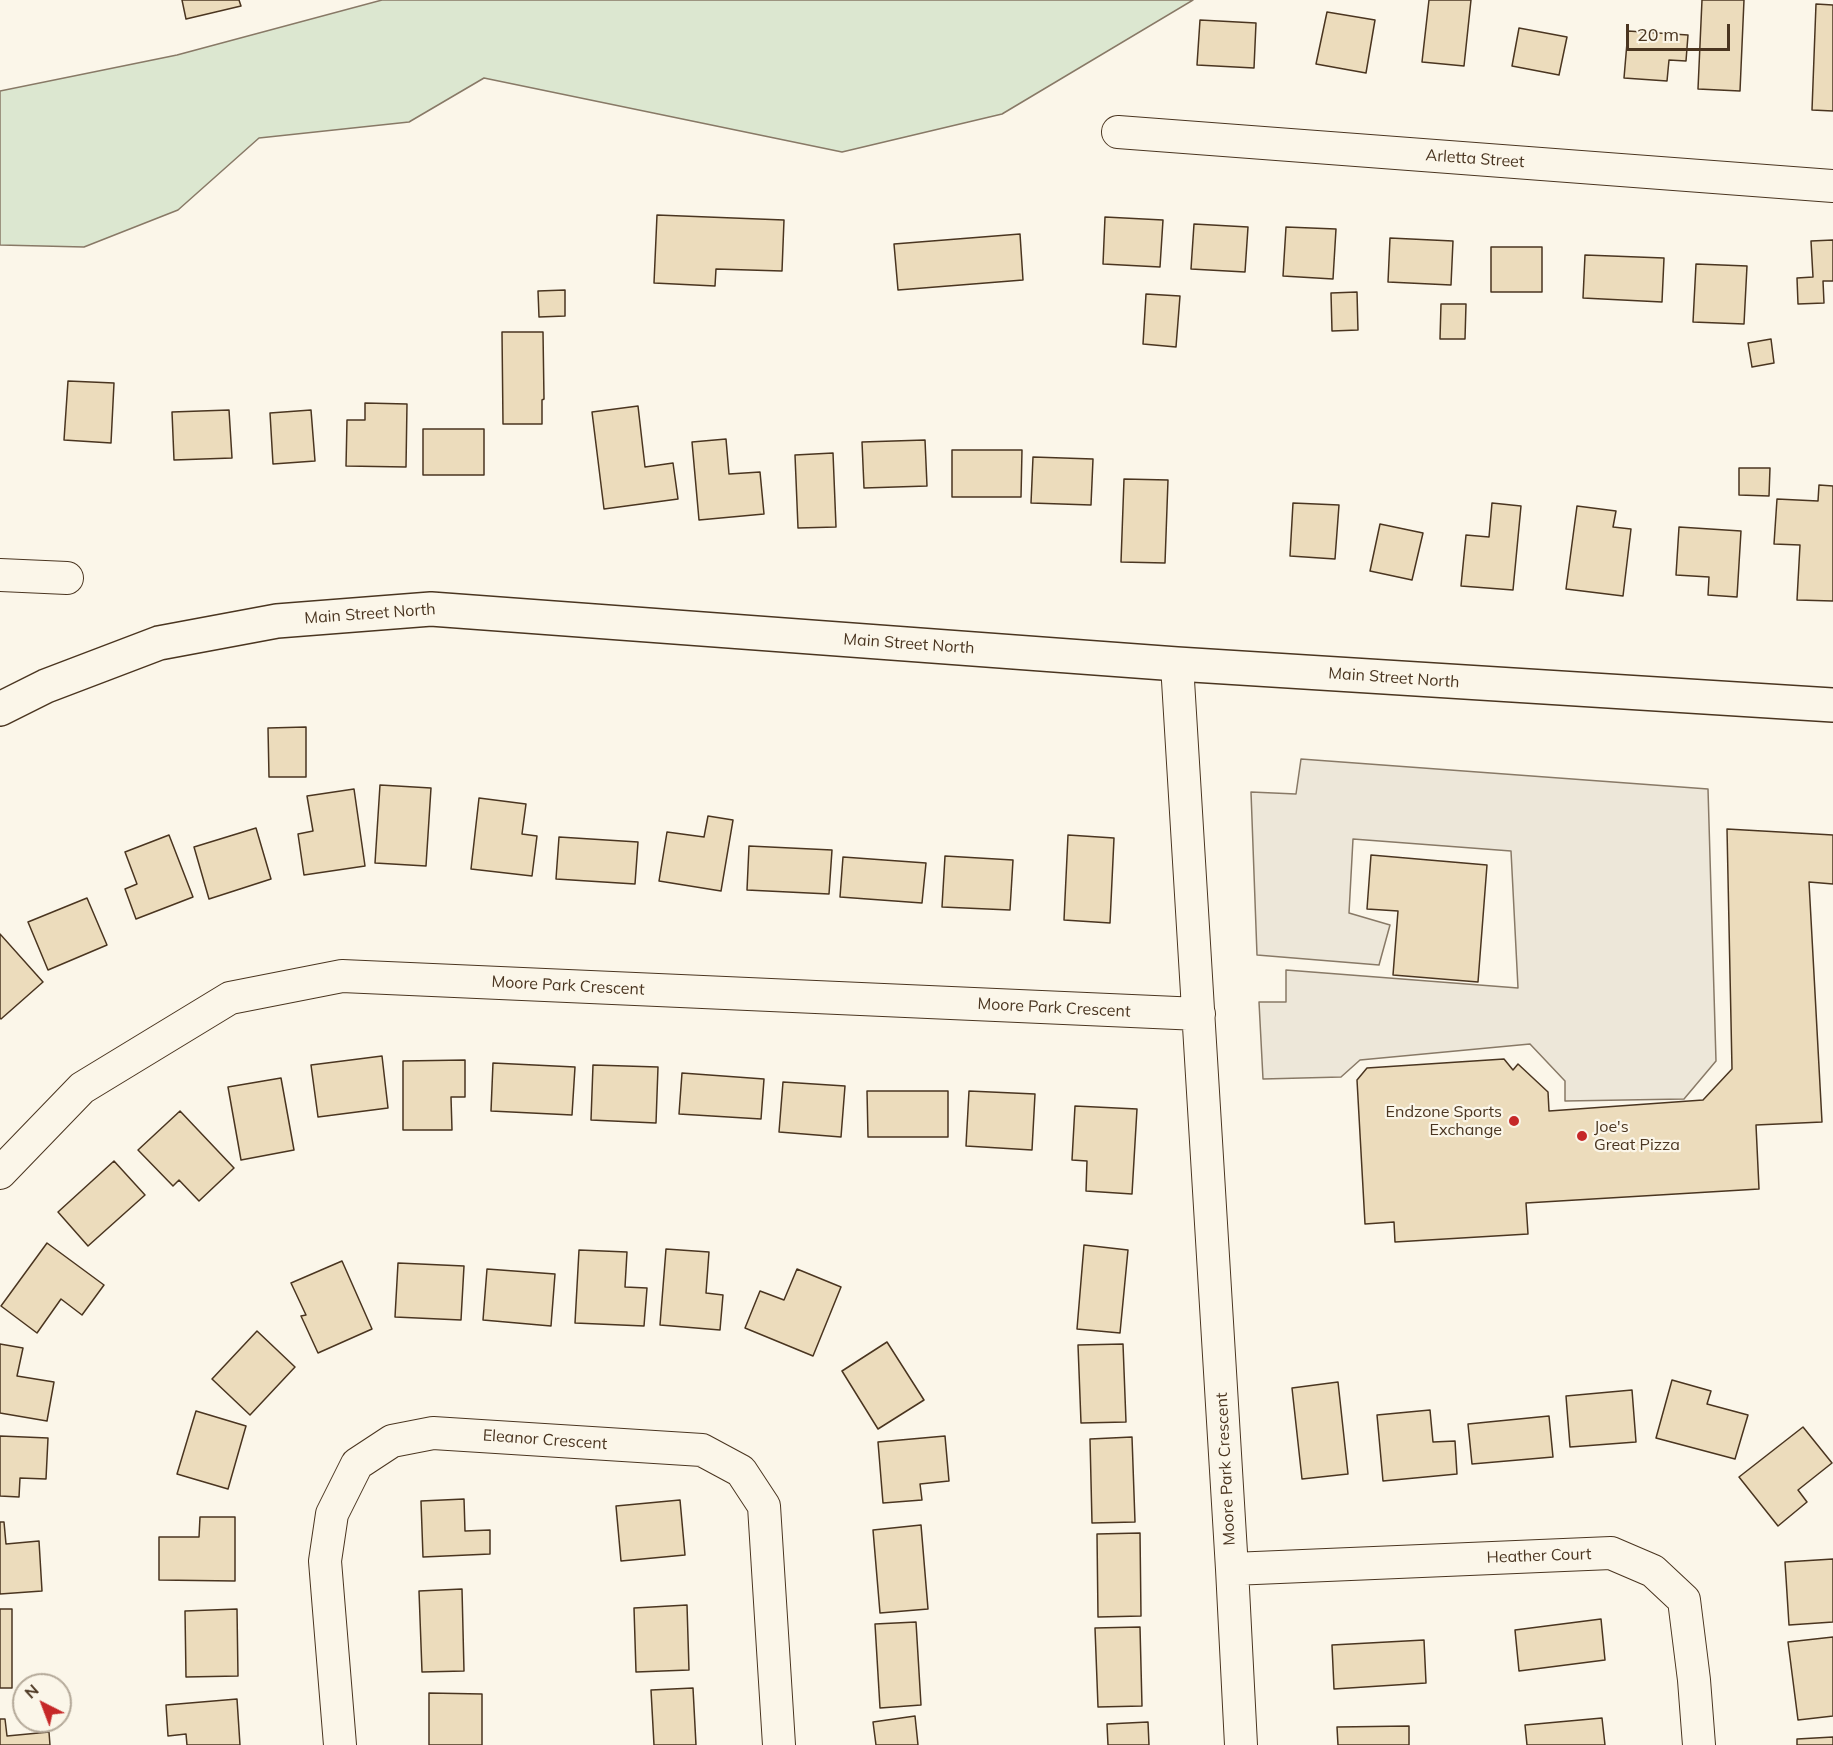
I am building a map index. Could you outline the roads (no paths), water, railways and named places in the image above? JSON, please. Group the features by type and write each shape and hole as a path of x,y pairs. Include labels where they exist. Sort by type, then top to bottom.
{"main road":[{"name":"Main Street North","path":"0,709 46,686 159,644 277,621 431,609 1177,664 1833,705"}],"street":[{"name":"Arletta Street","path":"1118,132 1833,186"},
{"path":"0,575 68,578"},
{"name":"Moore Park Crescent","path":"1177,664 1241,1745"},
{"name":"Moore Park Crescent","path":"0,1173 82,1088 230,998 342,976 1199,1014"},
{"name":"Eleanor Crescent","path":"340,1745 325,1561 332,1514 357,1464 392,1441 433,1433 702,1450 741,1471 764,1506 779,1745"},
{"name":"Heather Court","path":"1232,1569 1611,1553 1653,1571 1684,1600 1700,1745"}],"place":[{"name":"Endzone Sports Exchange","path":"1514,1121"},
{"name":"Joe's Great Pizza","path":"1582,1136"}]}
